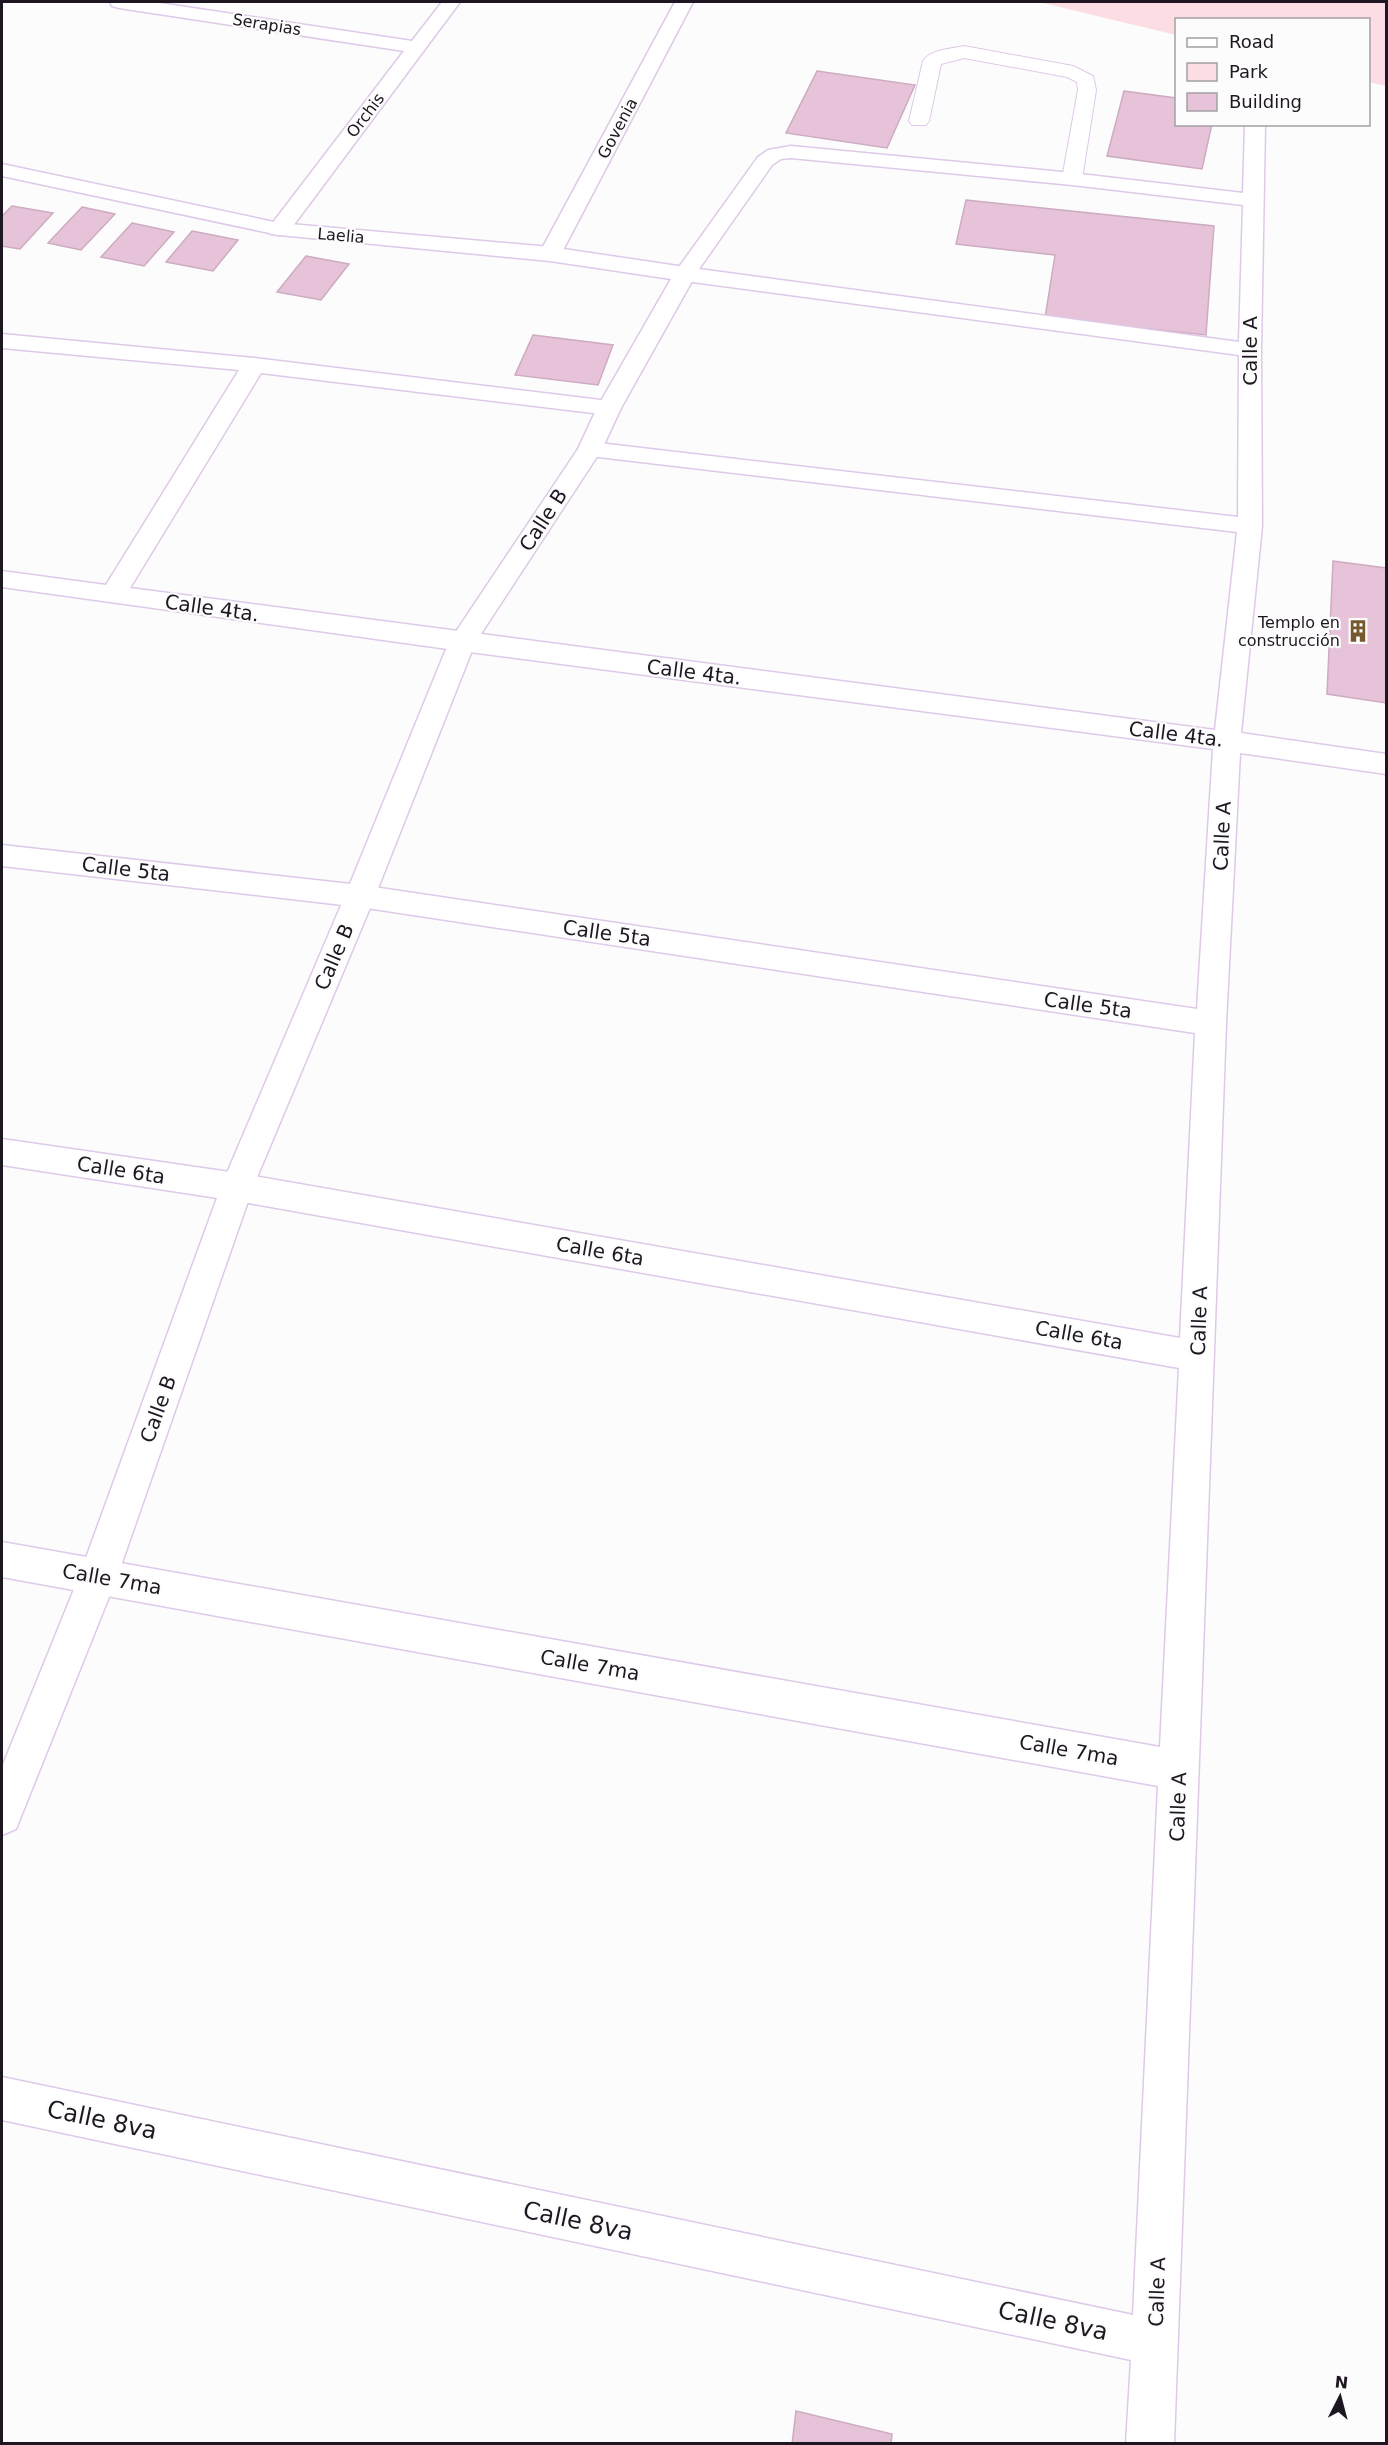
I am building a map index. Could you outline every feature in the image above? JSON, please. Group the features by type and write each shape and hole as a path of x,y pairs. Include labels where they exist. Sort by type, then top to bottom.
{"street":[{"name":"Serapias","path":"119,2 415,47"},
{"name":"Orchis","path":"279,229 451,2"},
{"name":"Govenia","path":"550,254 684,2"},
{"name":"Calle A","path":"1150,2444 1211,1023 1227,741 1250,526 1251,200 1255,126"},
{"name":"Calle B","path":"2,1815 98,1577 237,1187 360,896 462,642 590,449 609,408 685,274 765,161 775,154 791,152 1072,179"},
{"name":"Laelia","path":"2,170 279,229 550,254 1250,350"},
{"path":"1072,179 1251,200"},
{"path":"2,341 254,365 609,408"},
{"path":"113,595 254,365"},
{"path":"590,449 1250,526"},
{"name":"Calle 4ta.","path":"2,579 1386,764"},
{"name":"Calle 5ta","path":"2,855 360,896 1211,1023"},
{"name":"Calle 6ta","path":"2,1152 237,1187 1198,1356"},
{"name":"Calle 7ma","path":"2,1559 1179,1770"},
{"name":"Calle 8va","path":"2,2099 1154,2342"}],"lane":[{"path":"919,121 932,61 946,55 964,52 1073,72 1086,80 1087,90 1072,179"}],"green space":[{"path":"1039,2 1386,2 1386,86 1370,82 1370,18 1175,18 1175,35"}],"building":[{"path":"817,71 915,85 887,148 786,133"},
{"path":"1124,91 1175,98 1175,126 1212,126 1202,169 1107,156"},
{"path":"966,200 1214,226 1206,335 1045,318 1055,255 956,244"},
{"path":"12,206 53,213 20,249 2,246 2,216"},
{"path":"82,207 115,214 81,250 48,243"},
{"path":"132,223 174,232 144,266 101,257"},
{"path":"192,231 238,240 213,271 166,262"},
{"path":"306,256 349,264 321,300 277,292"},
{"path":"533,335 613,345 598,385 515,375"},
{"name":"Templo en construcción","path":"1333,561 1386,568 1386,703 1327,694"},
{"path":"796,2411 892,2434 891,2444 792,2444"}],"place":[{"name":"Templo en construcción","path":"1358,631"}]}
